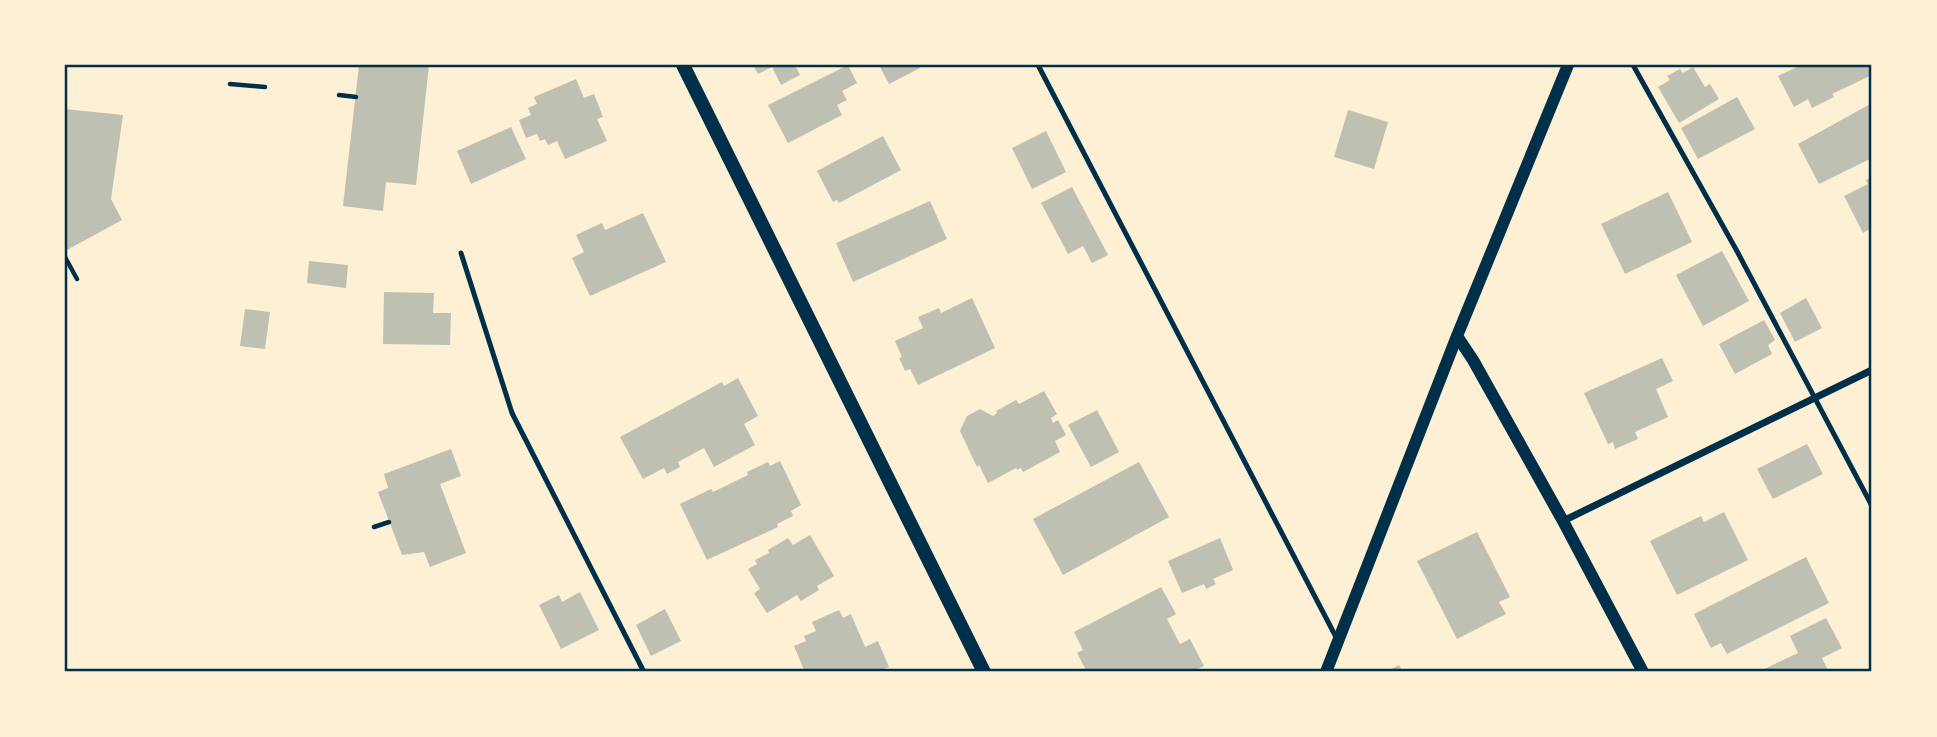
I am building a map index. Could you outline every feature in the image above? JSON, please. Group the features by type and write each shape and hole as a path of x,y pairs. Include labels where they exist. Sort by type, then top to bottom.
{"main road":[{"path":"683,65 984,672"}],"street":[{"path":"1326,672 1457,337 1568,65"},
{"path":"1457,337 1474,360 1643,672"},
{"path":"1563,521 1872,370"}],"lane":[{"path":"1038,65 1339,642"},
{"path":"1633,65 1738,253 1872,506"},
{"path":"461,253 512,413 644,672"}],"path":[{"path":"230,84 265,87"},
{"path":"339,95 356,97"},
{"path":"65,257 77,279"},
{"path":"374,527 389,522"}],"building":[{"path":"359,65 429,65 416,185 386,182 383,211 343,206"},
{"path":"753,65 795,65 800,75 781,85 772,67 758,74"},
{"path":"848,65 857,83 842,91 847,100 837,105 842,115 788,143 768,105"},
{"path":"879,65 919,65 920,68 889,84"},
{"path":"1801,65 1868,65 1872,75 1832,94 1834,97 1812,108 1808,99 1794,107 1778,76"},
{"path":"1693,67 1705,87 1710,84 1719,99 1679,123 1658,87 1670,80 1667,76 1680,69 1683,73"},
{"path":"576,79 584,98 594,94 603,117 597,119 607,141 565,159 557,141 548,145 545,139 540,141 537,134 526,138 519,120 531,115 528,108 537,104 534,97"},
{"path":"1737,97 1755,129 1698,159 1681,128"},
{"path":"1872,103 1872,158 1819,184 1798,144"},
{"path":"65,109 123,115 111,199 122,220 65,251"},
{"path":"1348,110 1388,122 1374,169 1334,157"},
{"path":"511,127 526,159 471,184 457,151"},
{"path":"1046,131 1066,172 1032,189 1012,148"},
{"path":"883,136 901,170 839,203 837,200 833,202 817,171"},
{"path":"1872,177 1872,228 1863,233 1844,196 1868,184 1866,180"},
{"path":"1072,187 1108,255 1092,263 1083,246 1068,254 1041,203"},
{"path":"1668,192 1692,242 1625,274 1601,224"},
{"path":"930,201 947,239 853,282 836,243"},
{"path":"643,213 666,262 590,296 572,258 584,252 576,235 602,223 605,230"},
{"path":"1722,251 1749,301 1703,326 1676,275"},
{"path":"309,261 348,265 346,288 307,283"},
{"path":"384,292 434,293 433,313 451,313 450,345 383,344"},
{"path":"972,298 995,348 918,385 910,369 905,371 895,341 923,328 918,317 939,308 941,313"},
{"path":"1806,298 1822,328 1795,342 1780,313"},
{"path":"245,309 270,312 265,349 240,346"},
{"path":"1764,320 1775,340 1768,345 1772,354 1735,374 1719,344"},
{"path":"1662,358 1673,381 1656,389 1668,417 1635,432 1638,439 1615,449 1613,442 1608,444 1584,393"},
{"path":"738,378 758,416 744,424 755,445 714,467 704,448 678,462 680,467 667,474 664,468 643,479 620,437 722,382 724,386"},
{"path":"1044,391 1057,414 1051,418 1053,423 1058,420 1066,435 1055,441 1060,452 1023,472 1021,468 1016,468 988,483 960,431 967,416 980,409 993,416 996,411 1016,400 1019,404"},
{"path":"1097,410 1119,452 1091,467 1068,425"},
{"path":"1807,444 1823,474 1773,499 1757,469"},
{"path":"451,449 461,476 440,484 466,553 430,567 424,552 402,555 378,492 388,488 384,474"},
{"path":"780,461 801,505 791,511 793,516 777,524 778,527 707,560 680,504 711,489 713,492 768,462 770,466"},
{"path":"1139,462 1169,517 1063,575 1033,519"},
{"path":"1724,512 1748,560 1677,595 1650,541 1701,516 1704,522"},
{"path":"1477,532 1510,597 1499,602 1506,614 1457,639 1417,561"},
{"path":"810,535 834,576 817,586 819,590 801,601 797,595 767,613 754,593 760,589 748,569 757,564 755,560 788,538 793,545"},
{"path":"1220,538 1233,570 1213,579 1216,584 1206,589 1204,584 1182,593 1168,561"},
{"path":"1806,557 1829,603 1727,654 1721,643 1711,648 1694,614"},
{"path":"1161,587 1176,614 1167,619 1180,644 1190,639 1204,666 1191,672 1087,672 1077,653 1083,650 1074,632"},
{"path":"580,592 599,630 561,649 539,605 559,595 562,602"},
{"path":"665,609 681,641 651,656 636,625"},
{"path":"839,610 843,618 851,614 865,647 878,641 889,667 876,672 805,672 794,646 806,641 804,636 816,631 812,622"},
{"path":"1826,618 1842,648 1822,658 1829,672 1758,672 1798,653 1790,636"},
{"path":"1399,665 1403,672 1386,672"}]}
